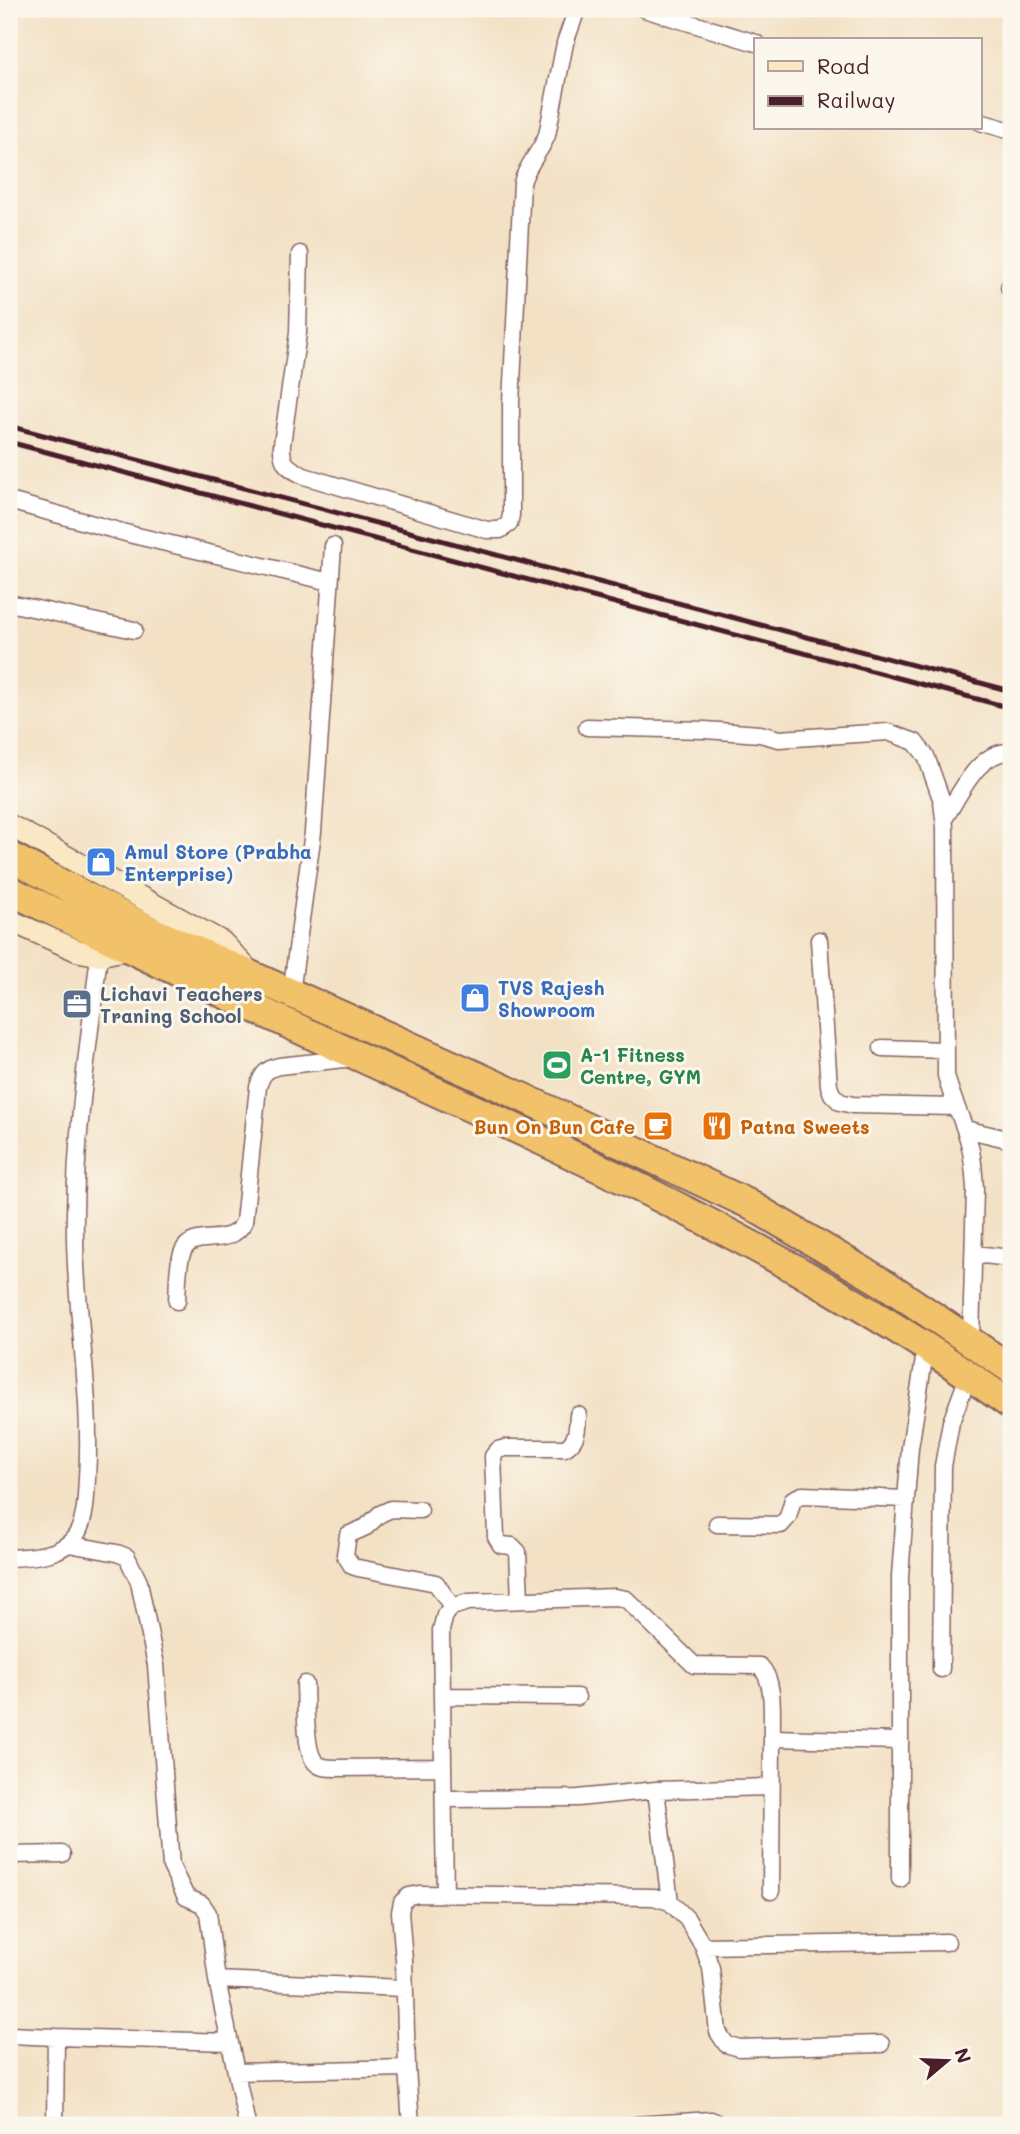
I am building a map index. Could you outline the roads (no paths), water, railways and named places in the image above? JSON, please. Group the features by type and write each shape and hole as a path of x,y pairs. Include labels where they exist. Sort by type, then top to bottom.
{"highway":[{"path":"9,856 147,929 477,1076 747,1203 887,1285 1011,1369"},
{"path":"9,890 359,1057 511,1125 731,1233 865,1308 969,1374 1011,1405"}],"street":[{"path":"300,254 298,333 282,443 282,457 288,468 304,476 486,530 500,530 509,524 511,403 522,183 526,168 543,147 547,135 565,43 577,9"},
{"path":"644,9 754,42"},
{"path":"982,123 1011,131"},
{"path":"9,501 133,536 330,582"},
{"path":"291,993 313,832 333,546"},
{"path":"9,603 134,630"},
{"path":"587,727 705,730 760,734 779,739 888,732 915,742 926,756 942,800 944,819 946,1075 965,1129 974,1167 971,1340"},
{"path":"944,819 983,763 1001,752 1011,752"},
{"path":"9,825 222,942 254,976"},
{"path":"9,920 78,951 99,955 129,949"},
{"path":"819,940 827,1066 832,1094 840,1102 853,1105 956,1107"},
{"path":"9,1558 55,1551 69,1544 79,1531 85,1508 89,1431 75,1280 75,1213 78,1142 99,955"},
{"path":"882,1048 946,1050"},
{"path":"177,1301 181,1253 187,1245 198,1240 233,1236 244,1222 261,1077 268,1069 279,1066 359,1057"},
{"path":"965,1129 1011,1139"},
{"path":"974,1254 1011,1258"},
{"path":"900,1879 900,1576 914,1414 926,1346"},
{"path":"941,1669 943,1466 951,1422 969,1374"},
{"path":"520,1600 518,1552 512,1546 501,1545 496,1537 494,1456 498,1450 505,1448 565,1448 576,1438 579,1415"},
{"path":"717,1524 781,1525 788,1517 793,1499 802,1495 906,1499"},
{"path":"420,1510 397,1508 384,1511 366,1527 348,1535 345,1555 352,1566 358,1568 436,1583 452,1606"},
{"path":"69,1544 117,1553 127,1558 134,1567 139,1582 156,1665 171,1866 186,1897 206,1908 217,1980 247,2125"},
{"path":"445,1894 441,1630 445,1615 452,1606 468,1602 615,1597 626,1600 694,1665 760,1665 765,1671 769,1682 772,1738 771,1891"},
{"path":"305,1684 310,1754 323,1768 443,1767"},
{"path":"442,1696 578,1697"},
{"path":"772,1738 900,1741"},
{"path":"444,1799 578,1798 656,1790 771,1787"},
{"path":"656,1790 670,1902"},
{"path":"9,1855 62,1854"},
{"path":"411,2125 400,1912 402,1902 408,1896 419,1894 616,1895 654,1897 670,1902 687,1919 704,1946 711,1968 719,2032 726,2044 739,2048 881,2044"},
{"path":"704,1946 947,1942"},
{"path":"217,1980 403,1989"},
{"path":"9,2035 230,2042"},
{"path":"55,2125 56,2037"},
{"path":"236,2072 407,2068"},
{"path":"635,2125 711,2120 721,2125"}],"railway":[{"path":"9,426 1011,691"},
{"path":"9,442 1011,708"}],"place":[{"name":"Amul Store (Prabha Enterprise)","path":"101,862"},
{"name":"TVS Rajesh Showroom","path":"475,998"},
{"name":"Lichavi Teachers Traning School","path":"77,1004"},
{"name":"A-1 Fitness Centre, GYM","path":"557,1065"},
{"name":"Bun On Bun Cafe","path":"658,1126"},
{"name":"Patna Sweets","path":"717,1126"}]}
